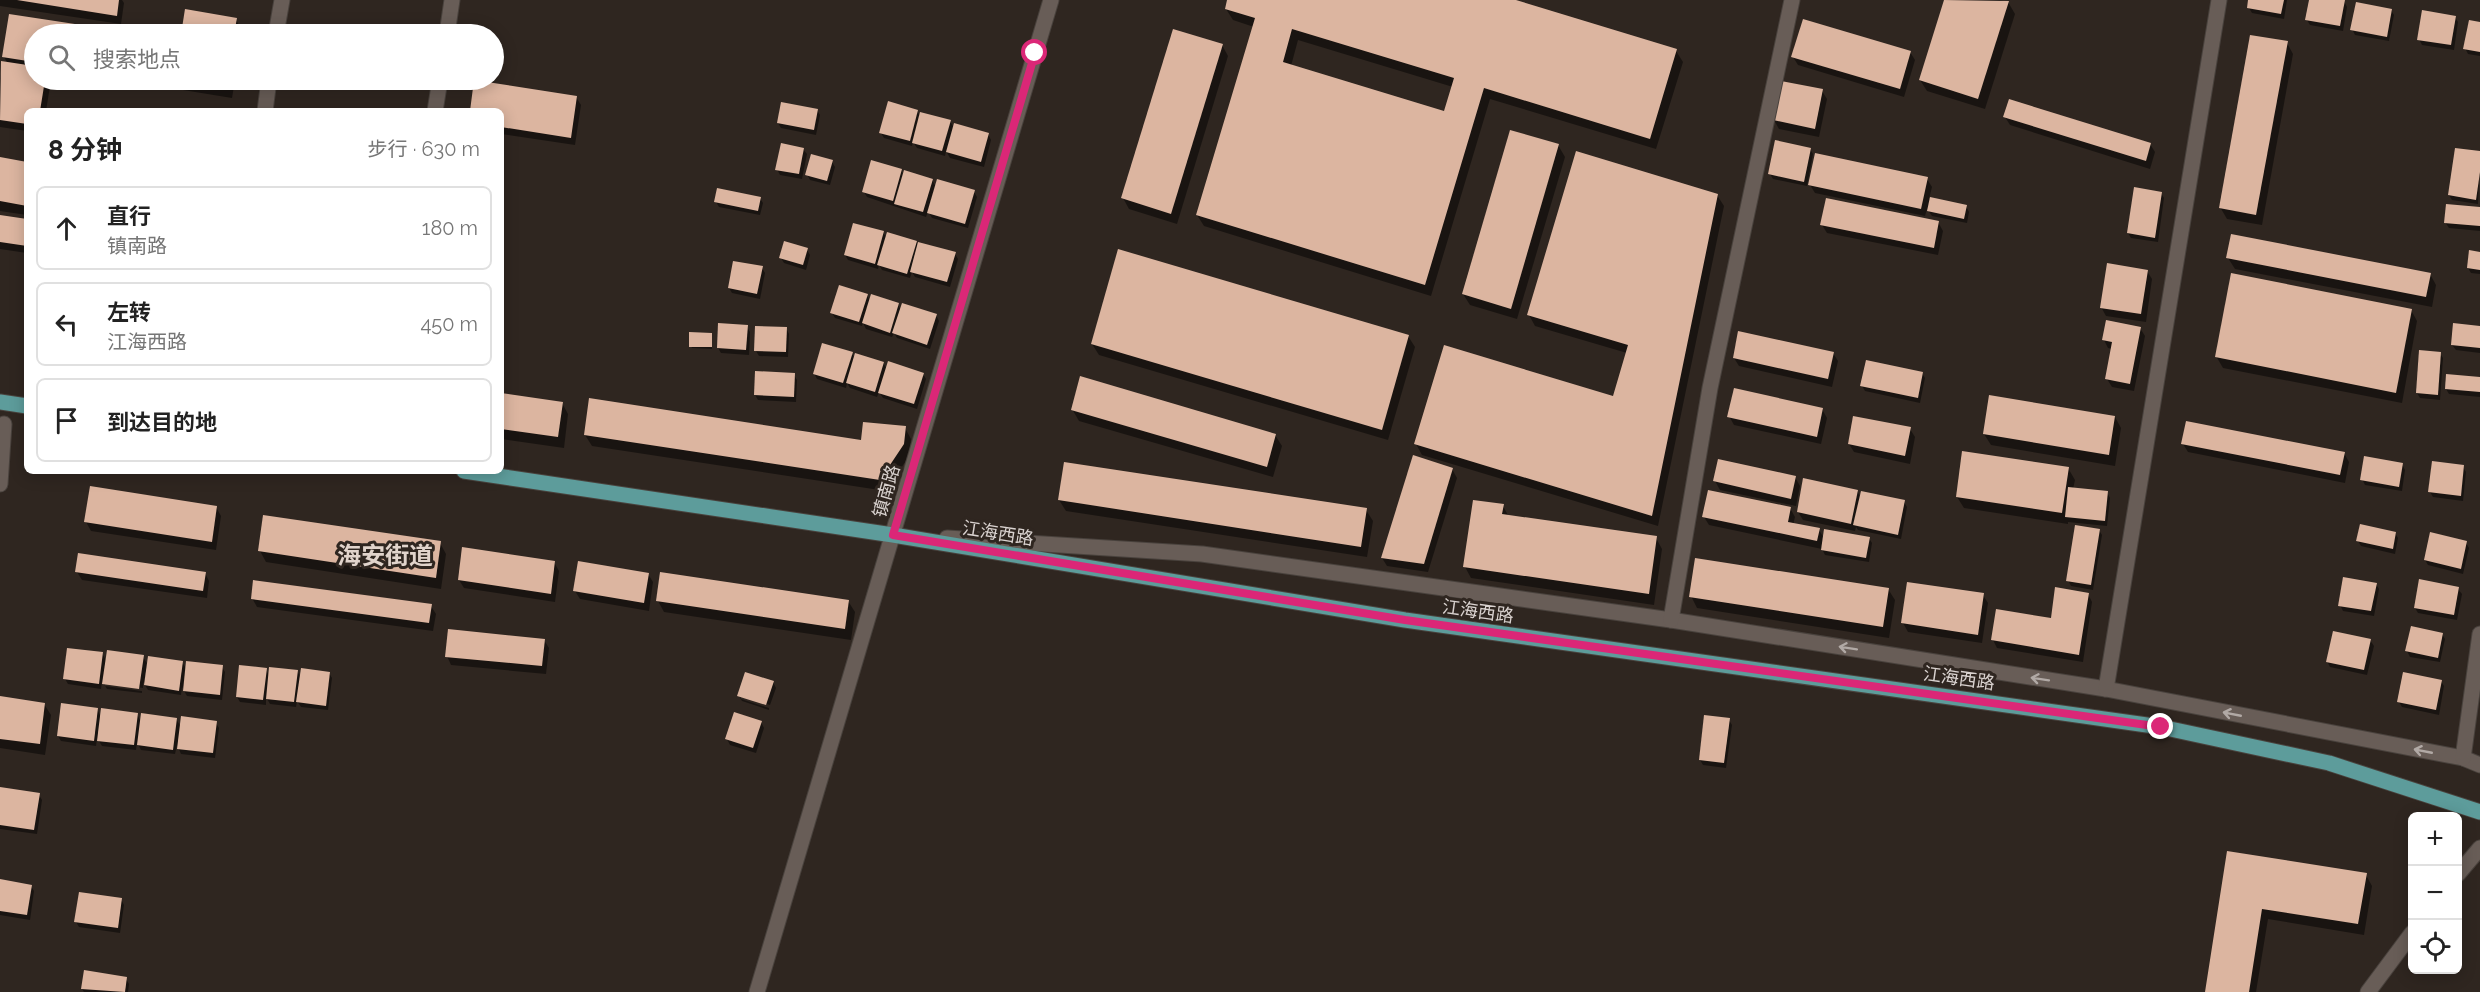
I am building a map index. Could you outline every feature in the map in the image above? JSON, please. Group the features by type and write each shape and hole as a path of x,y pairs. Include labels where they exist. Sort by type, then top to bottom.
{"main road":[{"path":"0,402 24,406"},
{"name":"江海西路","path":"484,474 893,535 1405,620 2161,727 2329,763 2480,812"}],"street":[{"path":"278,24 282,0"},
{"path":"448,24 452,0"},
{"name":"镇南路","path":"757,992 1051,0"},
{"path":"1671,620 1710,388 1792,0"},
{"path":"2106,689 2219,0"},
{"path":"265,108 268,90"},
{"path":"435,108 438,90"},
{"path":"0,484 4,424"},
{"path":"893,535 1202,554 1671,620 2106,689 2463,758 2480,765"},
{"path":"2463,758 2480,634"},
{"path":"2462,868 2480,848"},
{"path":"2368,992 2408,938"}],"building":[{"path":"17,0 119,0 117,16"},
{"path":"1227,0 1516,0 1677,49 1650,139 1484,88 1425,285 1196,215 1255,18 1225,9","holes":["1292,29 1454,78 1444,111 1283,62"]},
{"path":"1944,0 2009,1 1978,99 1919,80"},
{"path":"2248,0 2284,0 2281,14 2247,8"},
{"path":"2309,0 2345,0 2340,26 2305,20"},
{"path":"2356,2 2392,9 2387,37 2350,30"},
{"path":"185,9 237,18 236,24 183,24"},
{"path":"2422,10 2456,16 2451,45 2417,40"},
{"path":"9,14 75,24 24,24 24,60 2,57"},
{"path":"1803,19 1911,51 1900,89 1791,57"},
{"path":"2469,20 2480,22 2480,52 2463,49"},
{"path":"1173,29 1223,44 1171,214 1121,198"},
{"path":"2250,35 2288,41 2256,215 2219,208"},
{"path":"1,61 24,64 24,90 43,90 40,108 24,108 24,124 0,120"},
{"path":"1781,81 1823,89 1815,129 1773,120"},
{"path":"504,85 577,96 571,138 504,127 504,108 470,108 473,90 504,90"},
{"path":"2009,99 2151,143 2146,161 2003,117"},
{"path":"888,101 918,110 910,141 879,133"},
{"path":"781,102 818,109 814,130 777,123"},
{"path":"920,112 951,120 942,151 912,143"},
{"path":"954,123 989,133 981,162 946,152"},
{"path":"1510,130 1559,144 1511,309 1462,294"},
{"path":"1775,140 1811,148 1804,182 1768,174"},
{"path":"781,143 804,148 799,174 775,170"},
{"path":"2455,148 2480,151 2476,200 2448,195"},
{"path":"1576,151 1718,194 1652,516 1414,444 1444,345 1613,396 1628,345 1527,315"},
{"path":"1815,153 1928,177 1921,209 1808,185"},
{"path":"811,154 833,160 827,181 805,175"},
{"path":"0,157 24,161 24,205 0,201"},
{"path":"871,160 902,169 893,201 862,192"},
{"path":"904,170 933,179 923,212 894,204"},
{"path":"937,179 975,190 965,224 927,213"},
{"path":"2134,187 2162,192 2155,238 2127,233"},
{"path":"717,188 761,197 758,211 714,202"},
{"path":"1930,197 1967,205 1964,219 1927,211"},
{"path":"1826,198 1939,221 1934,248 1820,225"},
{"path":"2446,204 2480,207 2480,226 2444,223"},
{"path":"0,215 24,219 24,246 0,242"},
{"path":"853,223 884,231 875,264 844,255"},
{"path":"887,232 917,241 907,274 877,265"},
{"path":"2231,234 2431,273 2426,297 2226,258"},
{"path":"784,241 808,248 803,265 779,258"},
{"path":"918,242 956,252 947,282 910,272"},
{"path":"1118,249 1409,335 1382,430 1091,344"},
{"path":"2469,250 2480,252 2480,270 2467,268"},
{"path":"733,261 763,266 757,294 728,288"},
{"path":"2107,263 2148,270 2141,314 2100,308"},
{"path":"2231,273 2412,309 2396,393 2215,357"},
{"path":"839,285 868,294 859,322 830,313"},
{"path":"871,294 899,303 890,333 862,323"},
{"path":"902,303 937,314 927,345 892,333"},
{"path":"2106,320 2141,327 2130,384 2105,379 2112,342 2102,340"},
{"path":"718,323 748,325 746,350 717,348"},
{"path":"2453,323 2480,326 2480,348 2451,345"},
{"path":"755,326 787,327 786,352 754,351"},
{"path":"1738,331 1834,352 1828,379 1733,358"},
{"path":"689,332 712,333 712,347 689,347"},
{"path":"822,343 853,352 843,383 813,374"},
{"path":"2419,350 2441,352 2438,395 2416,393"},
{"path":"855,353 884,362 875,392 846,383"},
{"path":"1866,360 1923,372 1918,398 1860,386"},
{"path":"888,361 924,373 914,404 878,393"},
{"path":"755,371 795,373 794,397 754,395"},
{"path":"2446,374 2480,377 2480,392 2445,389"},
{"path":"1080,376 1276,434 1267,467 1071,410"},
{"path":"1734,388 1823,408 1817,437 1727,417"},
{"path":"504,393 563,402 558,437 504,429"},
{"path":"1989,395 2115,416 2109,455 1983,434"},
{"path":"589,398 861,440 863,422 906,426 904,444 880,480 584,435"},
{"path":"1853,416 1911,427 1905,456 1848,444"},
{"path":"2186,421 2345,452 2340,475 2181,444"},
{"path":"1962,451 2069,467 2062,513 1956,497"},
{"path":"1413,455 1453,468 1424,564 1381,558"},
{"path":"2364,456 2403,463 2399,487 2360,480"},
{"path":"1718,459 1796,476 1791,499 1713,481"},
{"path":"2432,461 2464,465 2461,496 2428,492"},
{"path":"1064,462 1367,508 1361,547 1058,500"},
{"path":"1803,478 1858,490 1851,524 1797,512"},
{"path":"90,486 217,506 212,542 84,522"},
{"path":"2068,487 2108,491 2105,521 2065,517"},
{"path":"1708,490 1791,507 1788,522 1820,528 1817,541 1702,517"},
{"path":"1861,491 1905,500 1898,535 1853,525"},
{"path":"1473,500 1504,504 1502,514 1657,536 1649,594 1463,567"},
{"path":"263,515 441,541 436,578 258,551"},
{"path":"2360,524 2396,532 2393,549 2356,541"},
{"path":"2075,525 2100,529 2091,585 2066,581"},
{"path":"1824,529 1870,537 1866,558 1821,550"},
{"path":"2430,532 2467,541 2461,569 2424,560"},
{"path":"462,547 555,561 551,594 458,580"},
{"path":"78,553 206,572 203,591 75,572"},
{"path":"1695,558 1889,588 1883,627 1689,597"},
{"path":"578,561 649,573 644,603 573,591"},
{"path":"660,572 849,600 845,629 656,601"},
{"path":"2343,577 2377,583 2371,611 2338,606"},
{"path":"2419,579 2459,587 2454,615 2414,608"},
{"path":"253,580 432,604 429,623 251,599"},
{"path":"1907,582 1984,593 1978,635 1901,623"},
{"path":"2055,587 2089,593 2079,655 1991,640 1996,609 2051,618"},
{"path":"2411,626 2443,633 2438,658 2405,651"},
{"path":"448,629 545,639 542,666 445,657"},
{"path":"2333,631 2371,639 2364,670 2326,662"},
{"path":"67,648 103,652 99,684 63,679"},
{"path":"107,650 144,655 139,689 102,684"},
{"path":"148,656 183,661 179,691 144,685"},
{"path":"186,661 223,665 220,695 183,691"},
{"path":"239,665 267,668 263,700 236,697"},
{"path":"269,667 298,670 294,702 266,699"},
{"path":"301,668 330,672 326,706 296,702"},
{"path":"745,672 774,681 766,705 737,696"},
{"path":"2403,672 2442,680 2436,710 2397,702"},
{"path":"0,696 45,703 40,744 0,739"},
{"path":"61,703 98,708 94,741 57,736"},
{"path":"101,708 138,713 134,745 97,741"},
{"path":"734,712 762,721 753,748 725,739"},
{"path":"141,713 177,718 173,750 137,745"},
{"path":"1704,715 1730,718 1724,763 1699,760"},
{"path":"181,716 217,721 213,753 177,749"},
{"path":"0,787 40,793 34,830 0,825"},
{"path":"2227,851 2367,873 2358,924 2262,909 2249,992 2205,992"},
{"path":"0,879 32,885 27,915 0,911"},
{"path":"79,892 122,898 118,928 74,922"},
{"path":"84,970 127,977 125,992 81,989"}],"district":[{"name":"海安街道","path":"385,555"}],"route":[{"path":"1035,53 893,535 1405,620 2161,727"}]}
